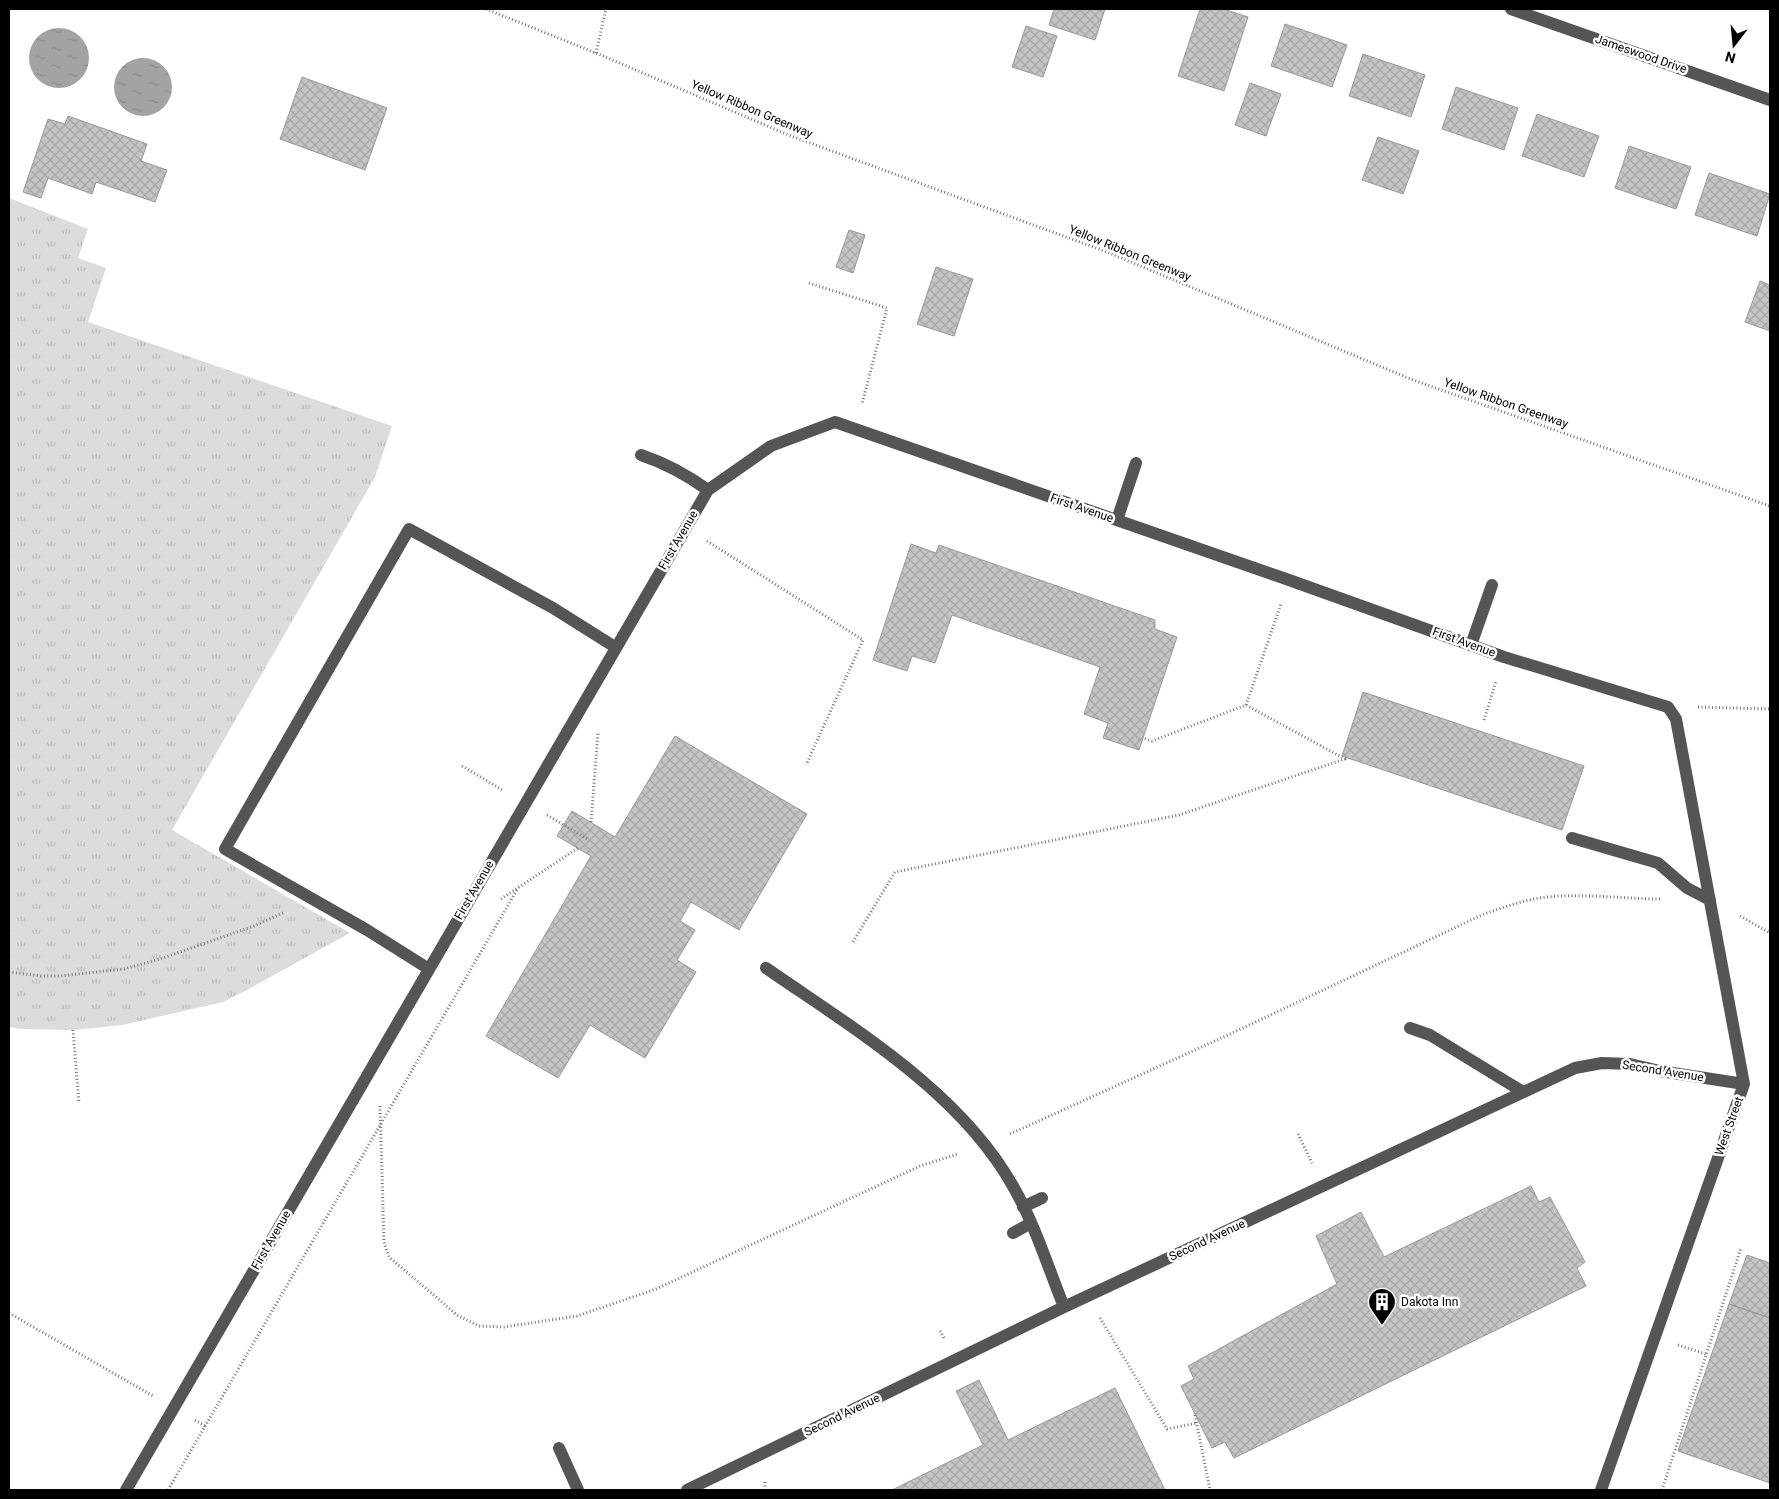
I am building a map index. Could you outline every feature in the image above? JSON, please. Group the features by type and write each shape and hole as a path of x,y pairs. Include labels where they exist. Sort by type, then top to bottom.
{"street":[{"name":"Jameswood Drive","path":"1511,9 1770,100"},
{"name":"First Avenue","path":"126,1490 708,490 771,446 834,422 1504,657 1668,706"},
{"path":"641,455 658,461 689,477 708,490"},
{"path":"1117,520 1136,463"},
{"path":"428,969 367,930 225,849 409,529 553,608 615,647"},
{"path":"1471,645 1492,585"},
{"name":"West Street","path":"1600,1490 1744,1084 1676,719 1668,706"},
{"path":"1572,838 1658,863 1687,888 1710,900"},
{"path":"766,968 886,1051 940,1097 968,1124 1009,1180 1031,1223 1064,1307"},
{"path":"1410,1028 1430,1035 1523,1092"},
{"name":"Second Avenue","path":"687,1490 1087,1296 1575,1068 1602,1064 1630,1064 1744,1084"},
{"path":"1023,1207 1042,1198"},
{"path":"1013,1232 1031,1223"},
{"path":"559,1448 578,1490"}],"path":[{"name":"Yellow Ribbon Greenway","path":"486,9 596,53 791,136 1107,252 1413,380 1770,506"},
{"path":"596,53 606,9"},
{"path":"809,283 887,308 856,429"},
{"path":"686,527 864,640 806,765"},
{"path":"1246,706 1289,580"},
{"path":"1484,720 1504,657"},
{"path":"853,942 895,872 1179,815 1345,759 1246,706 1152,742 1143,738"},
{"path":"1668,706 1770,709"},
{"path":"591,822 599,724"},
{"path":"495,903 578,848"},
{"path":"168,1490 518,888"},
{"path":"9,972 60,976 124,969 160,959 246,929 288,911"},
{"path":"73,1030 79,1102"},
{"path":"1662,1490 1741,1248"},
{"path":"1087,1296 1167,1429 1197,1423"},
{"path":"9,1313 205,1426"},
{"path":"1195,1415 1210,1490"}],"green space":[{"path":"9,198 88,229 78,258 106,268 88,322 392,426 375,477 172,830 350,933 223,1002 122,1025 73,1030 9,1027"}],"water":[{"path":"59,28 75,33 80,37 84,42 89,58 84,74 80,79 75,83 59,88 43,83 38,79 34,74 29,58 34,42 38,37 43,33"},
{"path":"137,58 149,58 164,66 172,81 172,93 164,108 149,116 137,116 122,108 114,93 114,81 122,66"}],"building":[{"path":"1054,9 1105,9 1095,40 1049,25"},
{"path":"1200,9 1223,9 1248,17 1224,91 1178,76"},
{"path":"1285,24 1347,45 1332,87 1271,66"},
{"path":"1026,26 1057,36 1043,77 1012,67"},
{"path":"1363,54 1425,75 1411,117 1349,96"},
{"path":"302,77 387,108 365,170 280,139"},
{"path":"1250,83 1281,94 1266,136 1235,125"},
{"path":"1456,87 1518,108 1504,150 1442,129"},
{"path":"1537,114 1599,136 1584,177 1522,156"},
{"path":"68,116 147,144 141,161 167,170 155,202 96,182 92,194 48,178 41,198 23,192 48,119 65,124"},
{"path":"1378,137 1419,151 1403,194 1362,180"},
{"path":"1629,146 1691,167 1676,209 1615,188"},
{"path":"1709,173 1770,194 1757,236 1695,215"},
{"path":"849,230 865,235 853,273 836,267"},
{"path":"936,267 973,279 954,336 917,324"},
{"path":"1760,281 1770,285 1770,331 1745,322"},
{"path":"911,544 936,553 939,545 1155,620 1155,629 1177,637 1139,750 1103,738 1108,723 1084,714 1100,667 952,615 935,663 912,656 907,671 873,660"},
{"path":"1363,692 1584,766 1562,830 1342,756"},
{"path":"675,736 807,814 739,930 691,902 680,921 695,930 677,960 696,972 645,1058 590,1025 558,1078 486,1036 591,856 557,836 572,811 615,837"},
{"name":"Dakota Inn","path":"1531,1186 1539,1202 1550,1197 1585,1262 1577,1268 1586,1286 1234,1458 1225,1442 1212,1448 1181,1386 1194,1379 1188,1366 1337,1284 1316,1236 1361,1212 1384,1257"},
{"path":"1747,1255 1770,1263 1770,1318 1729,1304"},
{"path":"1729,1304 1770,1318 1770,1483 1678,1451"},
{"path":"979,1380 1008,1440 1115,1388 1165,1490 892,1490 983,1445 956,1391"}],"place":[{"name":"Dakota Inn","path":"1382,1326"}]}
